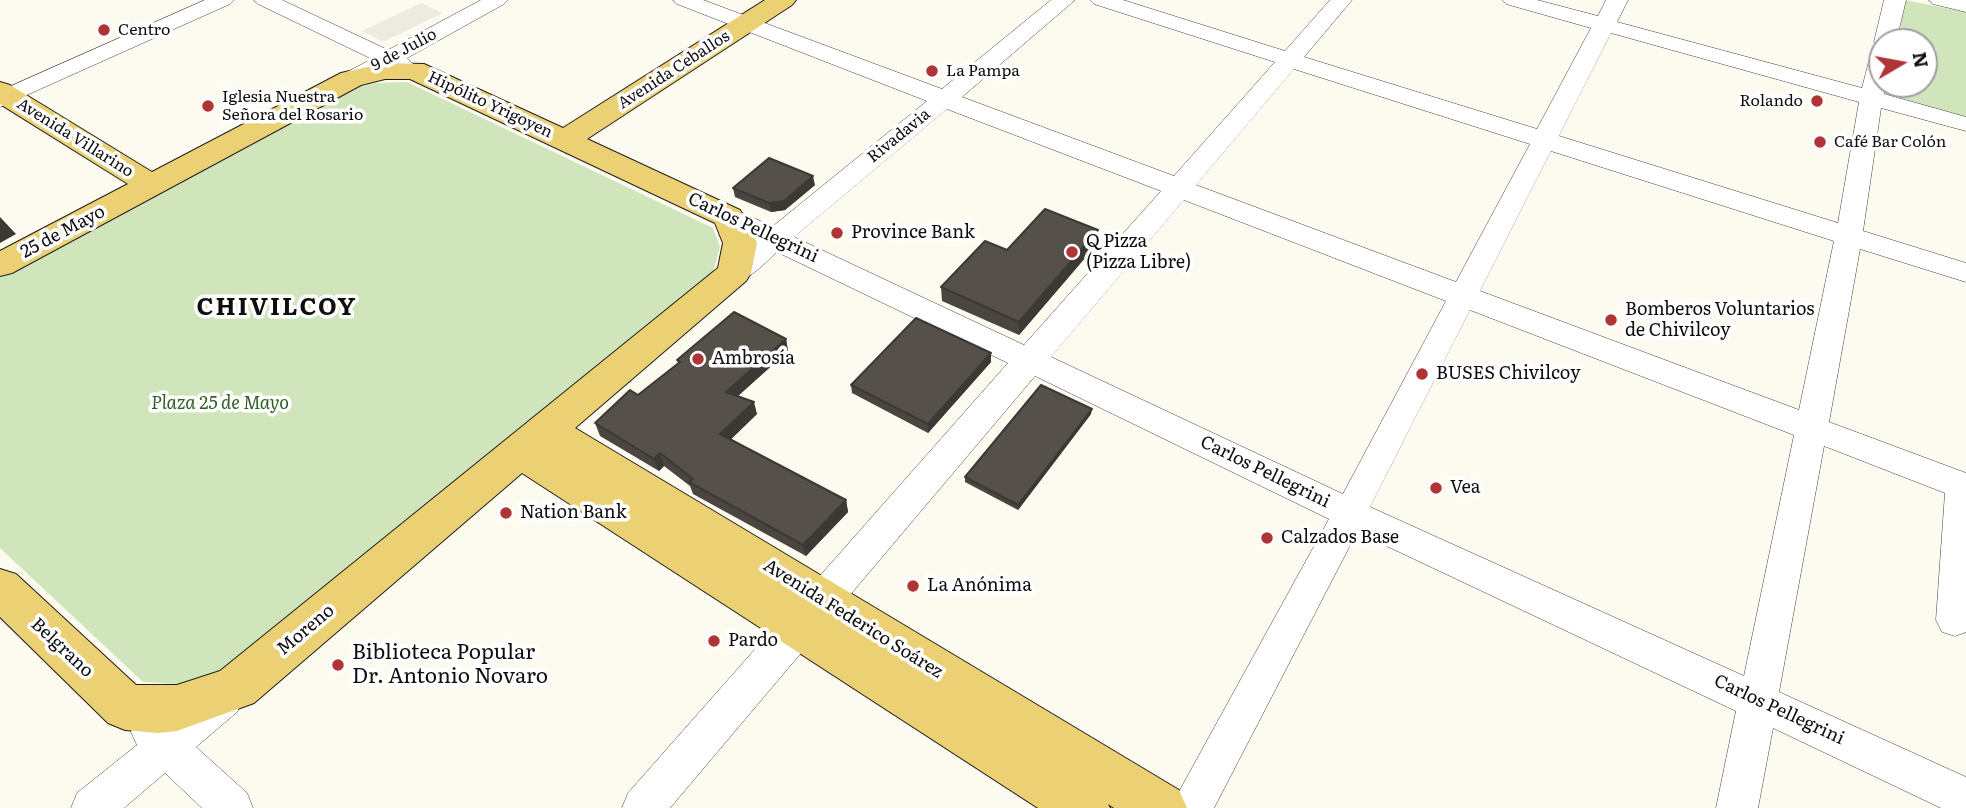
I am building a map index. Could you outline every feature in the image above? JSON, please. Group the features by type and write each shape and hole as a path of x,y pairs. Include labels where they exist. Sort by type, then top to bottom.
{"main road":[{"name":"Avenida Ceballos","path":"557,136 745,13 783,0"},
{"name":"Hipólito Yrigoyen","path":"351,79 385,71 414,71 557,136"},
{"name":"9 de Julio","path":"138,192 351,79"},
{"name":"Avenida Villarino","path":"2,101 138,192"},
{"name":"Carlos Pellegrini","path":"557,136 728,217"},
{"name":"25 de Mayo","path":"0,265 138,192"},
{"path":"728,217 740,243 734,273"},
{"name":"Rivadavia","path":"533,441 734,273"},
{"name":"Avenida Federico Soárez","path":"533,441 810,614 1161,808"},
{"name":"Moreno","path":"237,687 533,441"},
{"name":"Belgrano","path":"0,588 125,707"},
{"name":"Avenida Federico Soárez","path":"810,614 1084,808"},
{"path":"125,707 158,710 177,708 237,687"}],"street":[{"path":"2,101 223,0"},
{"name":"Hipólito Yrigoyen","path":"265,0 414,71"},
{"name":"9 de Julio","path":"351,79 497,0"},
{"path":"684,0 745,13 944,100 1964,486 1955,620"},
{"name":"Rivadavia","path":"734,273 1064,0"},
{"path":"1101,0 1966,273"},
{"path":"643,808 1028,359 1341,0"},
{"path":"1513,0 1610,13 1868,97"},
{"path":"1888,28 1895,0"},
{"path":"1940,0 1966,6"},
{"path":"1191,808 1350,513 1610,13"},
{"path":"1737,808 1849,236 1871,98 1966,124"},
{"name":"Carlos Pellegrini","path":"728,217 1350,513 1966,798"},
{"name":"Moreno","path":"92,808 237,687"},
{"name":"Belgrano","path":"125,707 232,808"}],"green space":[{"path":"1905,0 1966,12 1966,119 1888,98 1938,98 1938,28 1900,28"},
{"name":"Plaza 25 de Mayo","path":"407,82 713,228 720,247 712,276 257,657 195,685 143,682 0,548 0,276 348,89 376,83"}],"shaded area":[{"path":"421,3 442,13 383,42 362,31"}],"building":[{"path":"769,158 813,176 784,201 769,203 733,188"},
{"path":"1045,209 1098,230 1019,322 941,287 985,241 1007,250"},
{"path":"734,312 786,339 726,392 754,402 720,434 846,500 803,545 689,482 693,479 660,453 654,459 595,423 630,390 638,395 680,362 677,360"},
{"path":"916,318 991,353 928,424 851,385"},
{"path":"1041,385 1092,409 1018,505 965,477"}],"place":[{"name":"Centro","path":"104,30"},
{"name":"La Pampa","path":"932,71"},
{"name":"Rolando","path":"1817,101"},
{"name":"Iglesia Nuestra Señora del Rosario","path":"208,106"},
{"name":"Café Bar Colón","path":"1820,142"},
{"name":"Province Bank","path":"837,233"},
{"name":"Q Pizza (Pizza Libre)","path":"1072,252"},
{"name":"Bomberos Voluntarios de Chivilcoy","path":"1611,320"},
{"name":"Ambrosía","path":"698,359"},
{"name":"BUSES Chivilcoy","path":"1422,374"},
{"name":"Vea","path":"1436,488"},
{"name":"Nation Bank","path":"506,513"},
{"name":"Calzados Base","path":"1267,538"},
{"name":"La Anónima","path":"913,586"},
{"name":"Pardo","path":"714,641"},
{"name":"Biblioteca Popular Dr. Antonio Novaro","path":"338,665"}],"district":[{"name":"CHIVILCOY","path":"277,308"}]}
